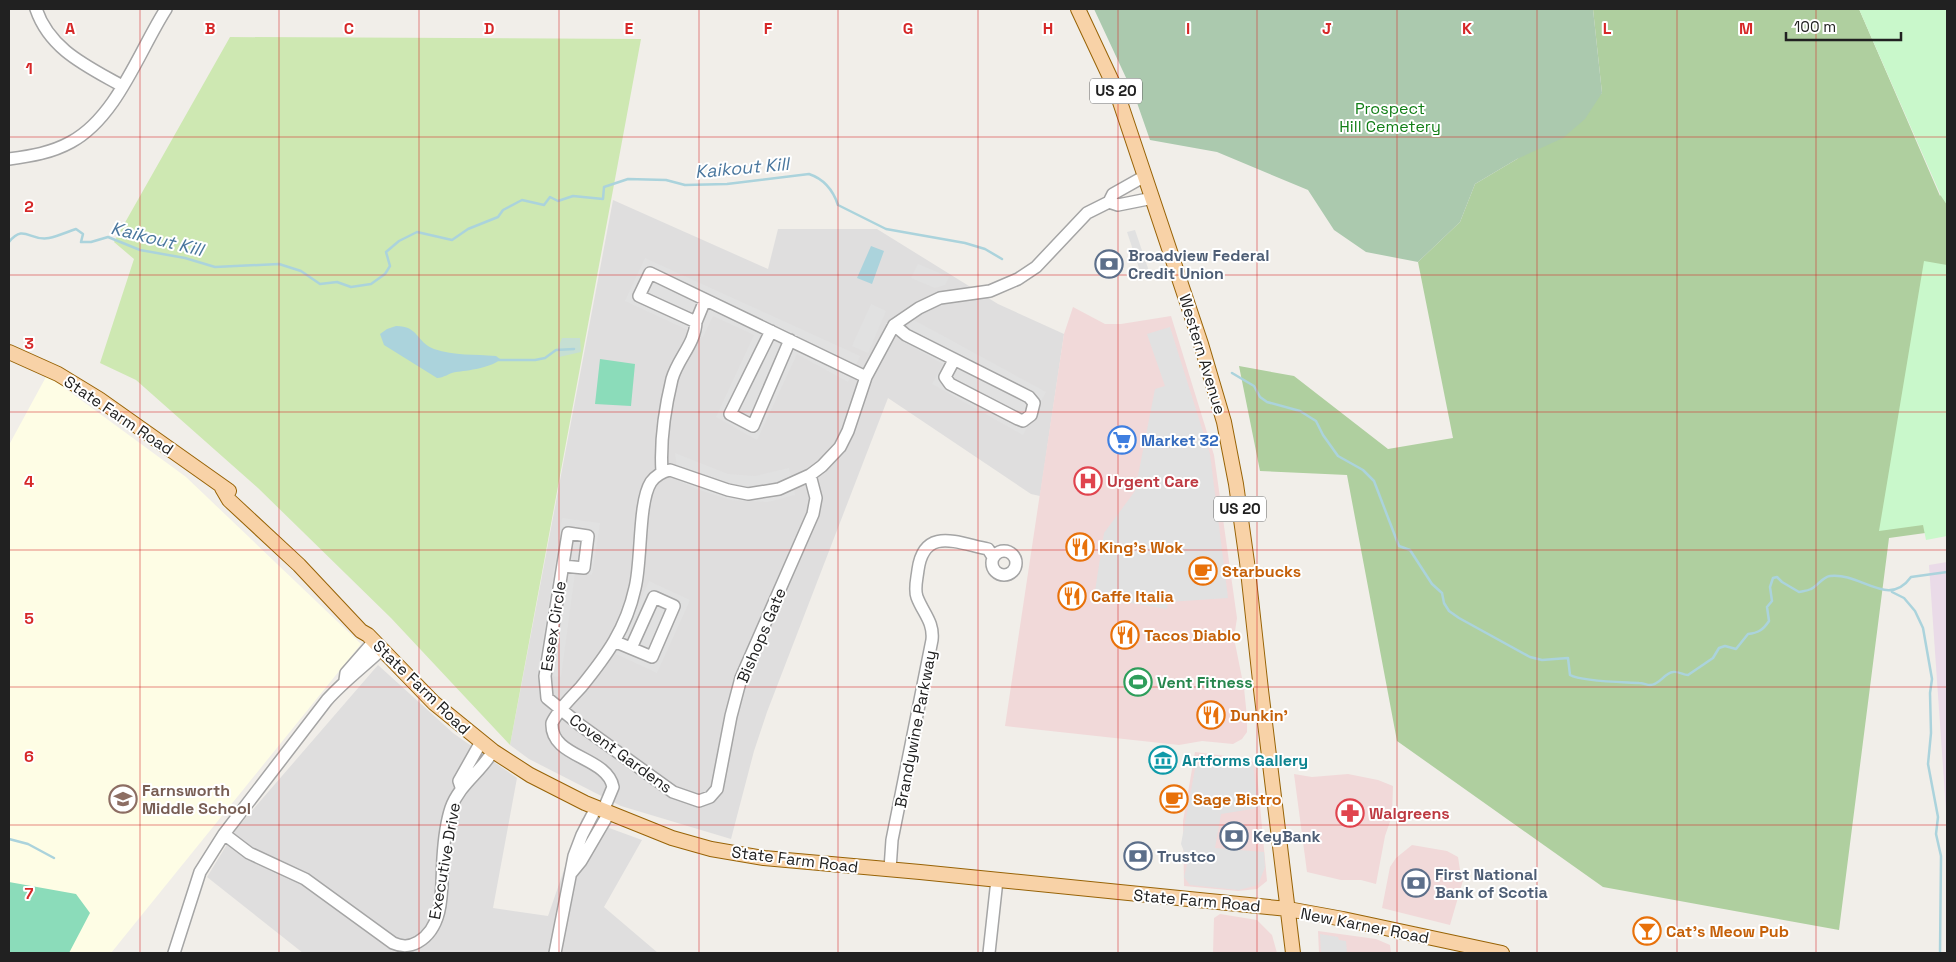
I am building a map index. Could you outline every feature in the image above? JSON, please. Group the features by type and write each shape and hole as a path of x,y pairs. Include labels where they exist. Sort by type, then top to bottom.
{"main road":[{"name":"Western Avenue","path":"1078,9 1116,90 1211,374 1224,422 1235,476 1248,571 1293,953"},
{"name":"State Farm Road","path":"9,352 58,374 99,399 222,488 235,494 301,556 364,624 374,642 434,703 494,752 530,776 603,811 672,838 749,856 1288,909"},
{"name":"New Karner Road","path":"1288,909 1502,953"}],"street":[{"path":"36,9 48,35 64,52 122,86"},
{"path":"9,159 47,152 82,136 99,121 122,86 166,9"},
{"path":"555,953 572,872 582,861 612,793 612,781 606,772 575,755 556,739 553,734 552,723 616,642 630,609 636,587 646,493 651,483 662,472 678,472 728,490 756,494 779,489 810,475 822,466 840,447 848,431 866,377 894,325 918,308 940,298 990,291 1018,279 1036,267 1087,213 1109,202 1113,194 1145,176"},
{"path":"1109,202 1118,205 1153,198"},
{"path":"696,322 639,296 650,273 866,377"},
{"path":"662,472 661,449 673,377 696,334 696,322 705,300"},
{"path":"894,325 906,335 1029,396 1033,400 1035,408 1031,415 1022,421 950,384 946,377 954,360"},
{"path":"771,331 730,414 753,426 790,340"},
{"name":"Bishops Gate","path":"710,797 717,789 730,716 741,678 813,514 816,498 810,475"},
{"name":"Brandywine Parkway","path":"890,870 895,825 923,694 932,640 931,621 916,594 922,553 929,544 942,540 988,549 993,557"},
{"name":"Essex Circle","path":"561,710 548,698 544,685 563,566"},
{"path":"616,642 652,657 674,606 654,596 631,648"},
{"path":"174,953 194,884 224,834 272,770 345,680 353,677 374,642"},
{"name":"Covent Gardens","path":"561,710 673,792 699,801 710,797"},
{"name":"Executive Drive","path":"461,787 459,781 461,776 481,742"},
{"name":"Executive Drive","path":"224,834 249,853 305,879 393,943 407,946 421,940 436,921 450,810 461,787 474,778 494,752"},
{"path":"989,953 997,880"}],"shaded area":[{"path":"613,200 768,269 778,229 877,229 998,304 1064,334 1040,496 1031,494 888,398 767,712 754,751 731,839 621,806 529,759 510,745"},
{"path":"1135,230 1149,271 1141,274 1127,232"},
{"path":"645,258 860,356 848,382 797,354 757,440 716,417 754,335 713,316 703,337 625,301"},
{"path":"918,264 949,277 945,285 935,288 911,278"},
{"path":"871,304 886,311 868,353 852,346"},
{"path":"1073,307 1105,324 1121,324 1171,316 1214,455 1237,618 1234,638 1244,688 1247,717 1247,732 1242,739 1233,744 1202,741 1179,745 1005,726 1064,334"},
{"path":"912,319 1046,392 1023,435 932,384 943,364 900,340"},
{"path":"1170,327 1210,454 1228,598 1168,602 1167,609 1095,597 1095,591 1104,533 1135,491 1155,389 1165,386 1147,334"},
{"path":"562,338 580,338 581,352 559,357 558,348"},
{"name":"Farnsworth Middle School","path":"47,375 186,477 361,644 111,953 9,953 9,445"},
{"path":"675,453 728,474 755,476 789,468 795,495 768,502 730,500 699,490 679,481"},
{"path":"562,518 600,523 592,575 575,573 561,677 537,674"},
{"path":"1947,562 1947,825 1929,565"},
{"path":"649,581 690,600 657,673 616,654"},
{"path":"378,665 453,733 517,778 493,908 548,916 582,818 642,840 604,907 658,953 303,953 207,877 237,828"},
{"path":"1195,752 1241,758 1256,763 1267,881 1257,889 1238,891 1184,886 1183,821"},
{"path":"1205,755 1253,764 1258,808 1221,814 1215,848 1264,852 1265,867 1258,885 1239,890 1190,885 1184,877 1188,861 1181,844 1195,769"},
{"path":"1294,774 1312,777 1348,774 1378,780 1393,786 1392,816 1385,836 1376,884 1361,880 1341,880 1307,872"},
{"name":"First National Bank of Scotia","path":"1412,845 1447,851 1458,857 1460,870 1464,877 1450,925 1382,908 1390,867 1396,858"},
{"path":"1220,914 1257,920 1272,935 1277,953 1213,953 1214,918"},
{"path":"1318,931 1376,939 1390,945 1391,953 1319,953"},
{"path":"1320,934 1338,937 1339,940 1346,941 1347,953 1321,953"}],"green space":[{"name":"Prospect Hill Cemetery","path":"1094,9 1593,9 1602,93 1585,119 1563,138 1517,159 1475,184 1460,222 1418,262 1366,252 1334,230 1308,190 1217,152 1150,140 1135,97"},
{"path":"1593,9 1859,9 1940,196 1947,186 1947,530 1889,538 1839,930 1603,887 1397,741 1347,475 1260,471 1239,366 1294,376 1388,449 1453,438 1418,262 1460,222 1475,184 1517,159 1602,93"},
{"path":"1859,9 1947,9 1947,205 1941,196"},
{"path":"230,37 641,39 510,745 391,618 258,488 136,380 100,363 134,259 114,242"},
{"path":"1924,261 1947,265 1947,536 1926,540 1923,525 1879,531"},
{"path":"600,359 635,364 631,406 595,404"},
{"path":"9,882 76,894 90,913 69,953 9,953"}],"water":[{"path":"871,246 884,251 872,284 857,278"},
{"path":"396,326 413,331 428,346 434,349 457,354 496,356 500,359 487,366 437,378 384,345 380,334"}],"waterway":[{"name":"Kaikout Kill","path":"9,242 14,237 23,233 42,239 76,229 83,234 81,242 91,242 108,237 140,250 185,258 215,267 279,264 301,271 320,284 337,282 351,287 371,284 385,274 390,266 386,252 399,241 417,232 452,240 468,229 498,217 503,210 522,200 544,205 550,197 558,201 573,196 603,199 604,187 628,179 666,180 685,185 727,184 809,174 827,186 838,205 886,229 965,243 985,249 1002,259"},
{"path":"498,360 535,360 545,358 556,350 574,349"},
{"name":"Kaikout Kill","path":"1232,373 1254,386 1260,397 1267,402 1300,411 1316,421 1323,435 1338,456 1363,470 1374,481 1399,546 1410,550 1432,584 1442,593 1444,603 1449,611 1530,657 1542,660 1568,658 1570,675 1576,677 1650,685 1657,683 1667,674 1673,672 1688,675 1713,658 1719,648 1725,646 1736,649 1748,634 1757,632 1765,627 1769,621 1767,607 1772,601 1770,587 1773,578 1777,577 1799,592 1811,589 1830,576 1841,576 1883,590 1893,590 1902,586 1911,577 1947,572"},
{"path":"1892,592 1904,598 1915,611 1923,628 1932,679 1930,693 1931,733 1928,764 1938,817 1936,834 1941,856 1940,953"},
{"path":"9,839 28,844 54,858"}],"place":[{"name":"Broadview Federal Credit Union","path":"1109,264"},
{"name":"Market 32","path":"1122,440"},
{"name":"Urgent Care","path":"1088,481"},
{"name":"King’s Wok","path":"1080,547"},
{"name":"Starbucks","path":"1203,571"},
{"name":"Caffe Italia","path":"1072,596"},
{"name":"Tacos Diablo","path":"1125,635"},
{"name":"Vent Fitness","path":"1138,682"},
{"name":"Dunkin'","path":"1211,715"},
{"name":"Artforms Gallery","path":"1163,760"},
{"name":"Farnsworth Middle School","path":"123,799"},
{"name":"Sage Bistro","path":"1174,799"},
{"name":"Walgreens","path":"1350,813"},
{"name":"KeyBank","path":"1234,836"},
{"name":"Trustco","path":"1138,856"},
{"name":"First National Bank of Scotia","path":"1416,883"},
{"name":"Cat's Meow Pub","path":"1647,931"}]}
